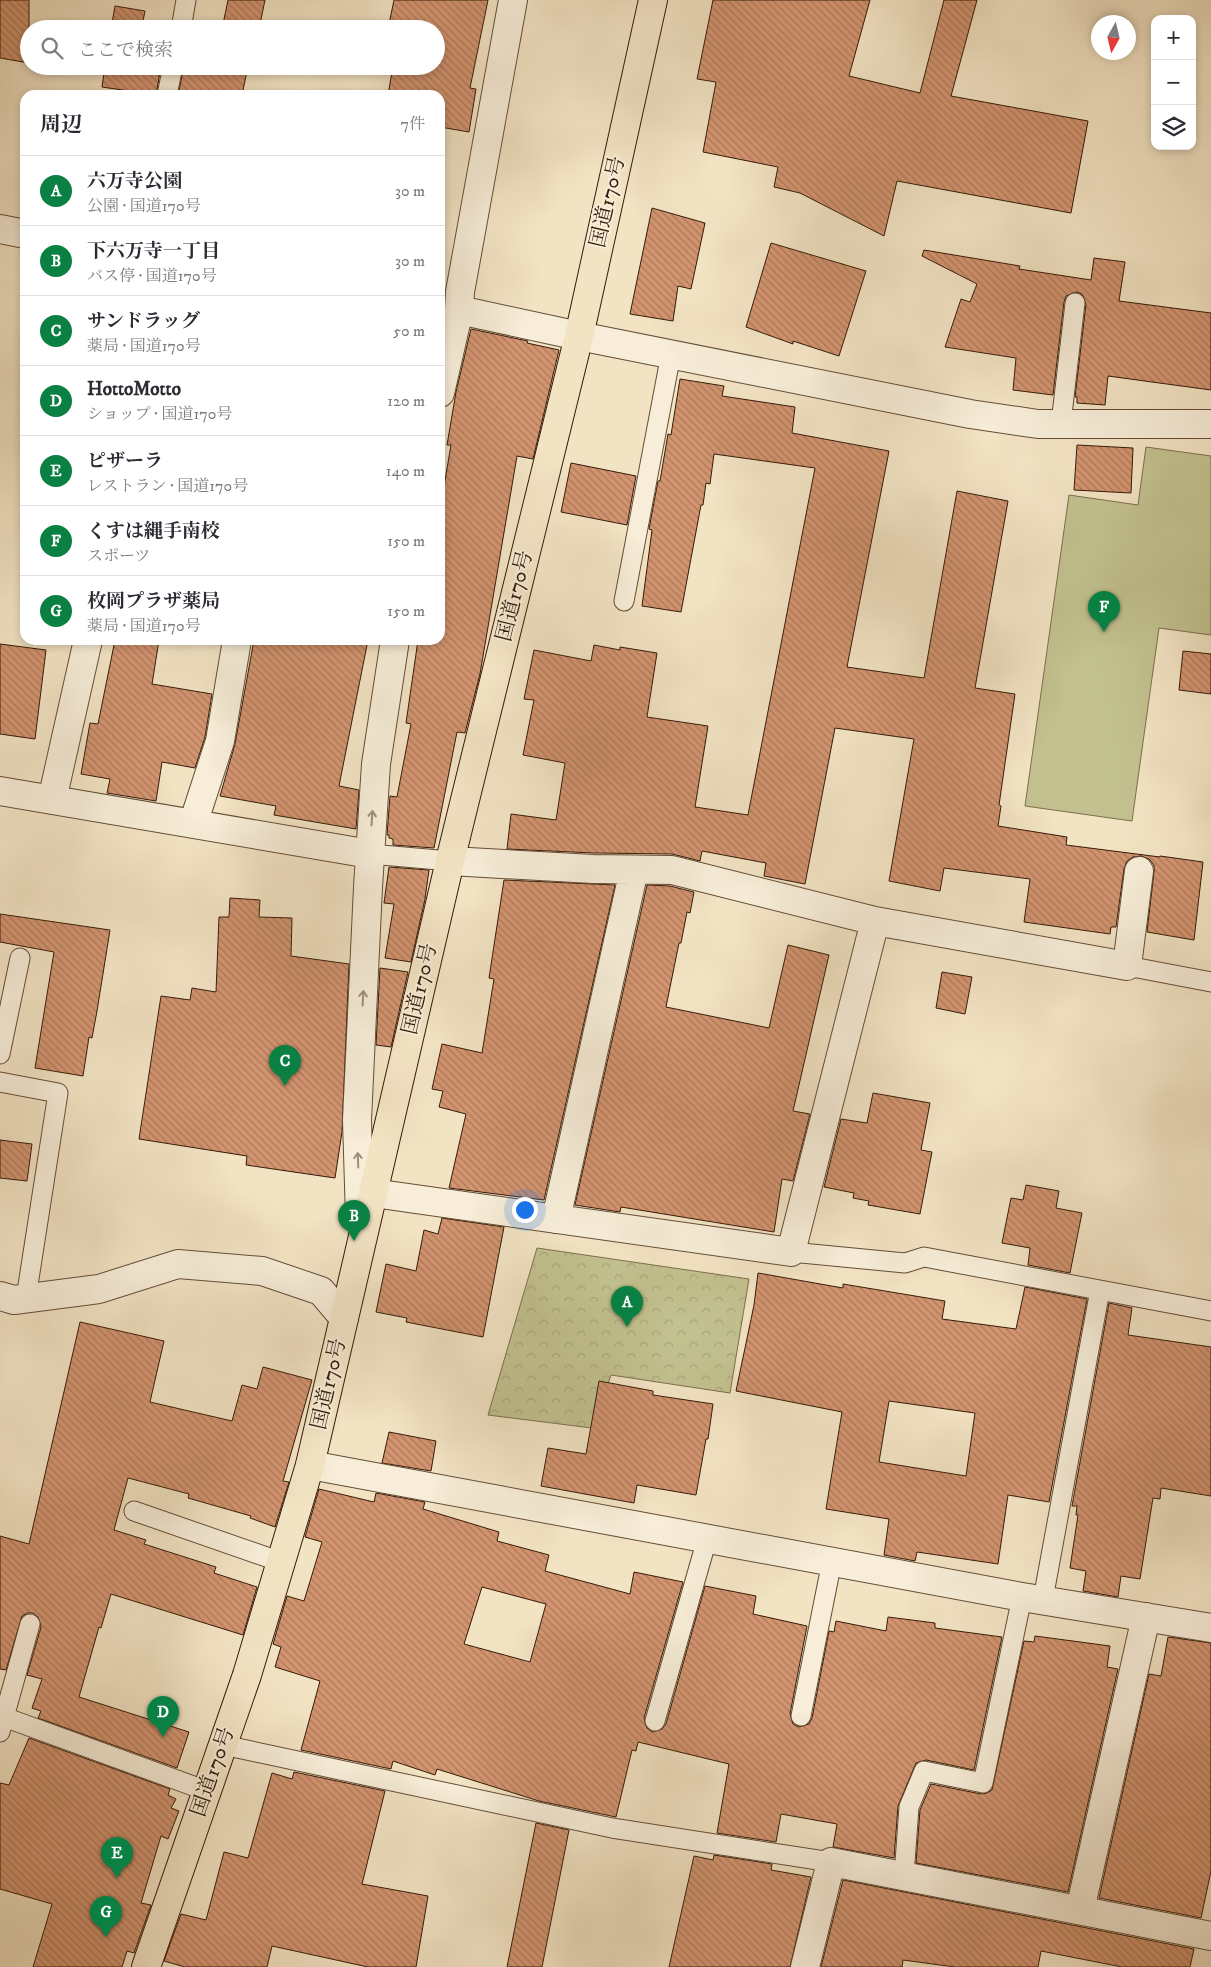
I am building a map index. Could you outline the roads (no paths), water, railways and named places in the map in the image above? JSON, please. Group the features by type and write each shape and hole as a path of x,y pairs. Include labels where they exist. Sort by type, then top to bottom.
{"highway":[{"name":"国道170号","path":"146,1967 247,1675 310,1466 450,861 579,336 653,0"}],"street":[{"path":"445,356 453,297 513,0"},
{"path":"0,230 20,233"},
{"path":"453,297 579,336 970,414 1038,424 1211,424"},
{"path":"52,800 87,645"},
{"path":"193,824 220,741 236,645"},
{"path":"361,1244 357,1120 370,854 376,764 394,645"},
{"path":"0,791 370,854"},
{"path":"450,861 634,870 672,870 875,921 1127,966 1139,871"},
{"path":"556,1218 634,870"},
{"path":"373,1193 790,1252 875,921"},
{"path":"13,1297 99,1289 178,1264 262,1272 312,1288 321,1291 344,1318"},
{"path":"310,1466 1033,1598 1211,1628"},
{"path":"1080,1910 1146,1617"},
{"path":"805,1967 831,1862 1211,1936"}],"lane":[{"path":"182,20 186,0"},
{"path":"168,90 171,75"},
{"path":"1061,423 1075,303"},
{"path":"624,601 671,354"},
{"path":"370,854 450,861"},
{"path":"0,1054 20,958"},
{"path":"1127,966 1211,982"},
{"path":"0,1082 58,1093 13,1297"},
{"path":"790,1252 905,1263 924,1257 1211,1311"},
{"path":"904,1876 909,1807 924,1771 983,1783 1033,1598 1100,1290"},
{"path":"134,1511 281,1562"},
{"path":"655,1721 708,1539"},
{"path":"801,1716 832,1561"},
{"path":"30,1624 2,1725 207,1791"},
{"path":"223,1745 612,1828 831,1862"}],"place":[{"name":"くすは縄手南校","path":"1104,632"},
{"name":"サンドラッグ","path":"285,1086"},
{"name":"下六万寺一丁目","path":"354,1241"},
{"name":"六万寺公園","path":"627,1327"},
{"name":"HottoMotto","path":"163,1737"},
{"name":"ピザーラ","path":"117,1878"},
{"name":"枚岡プラザ薬局","path":"106,1937"}]}
